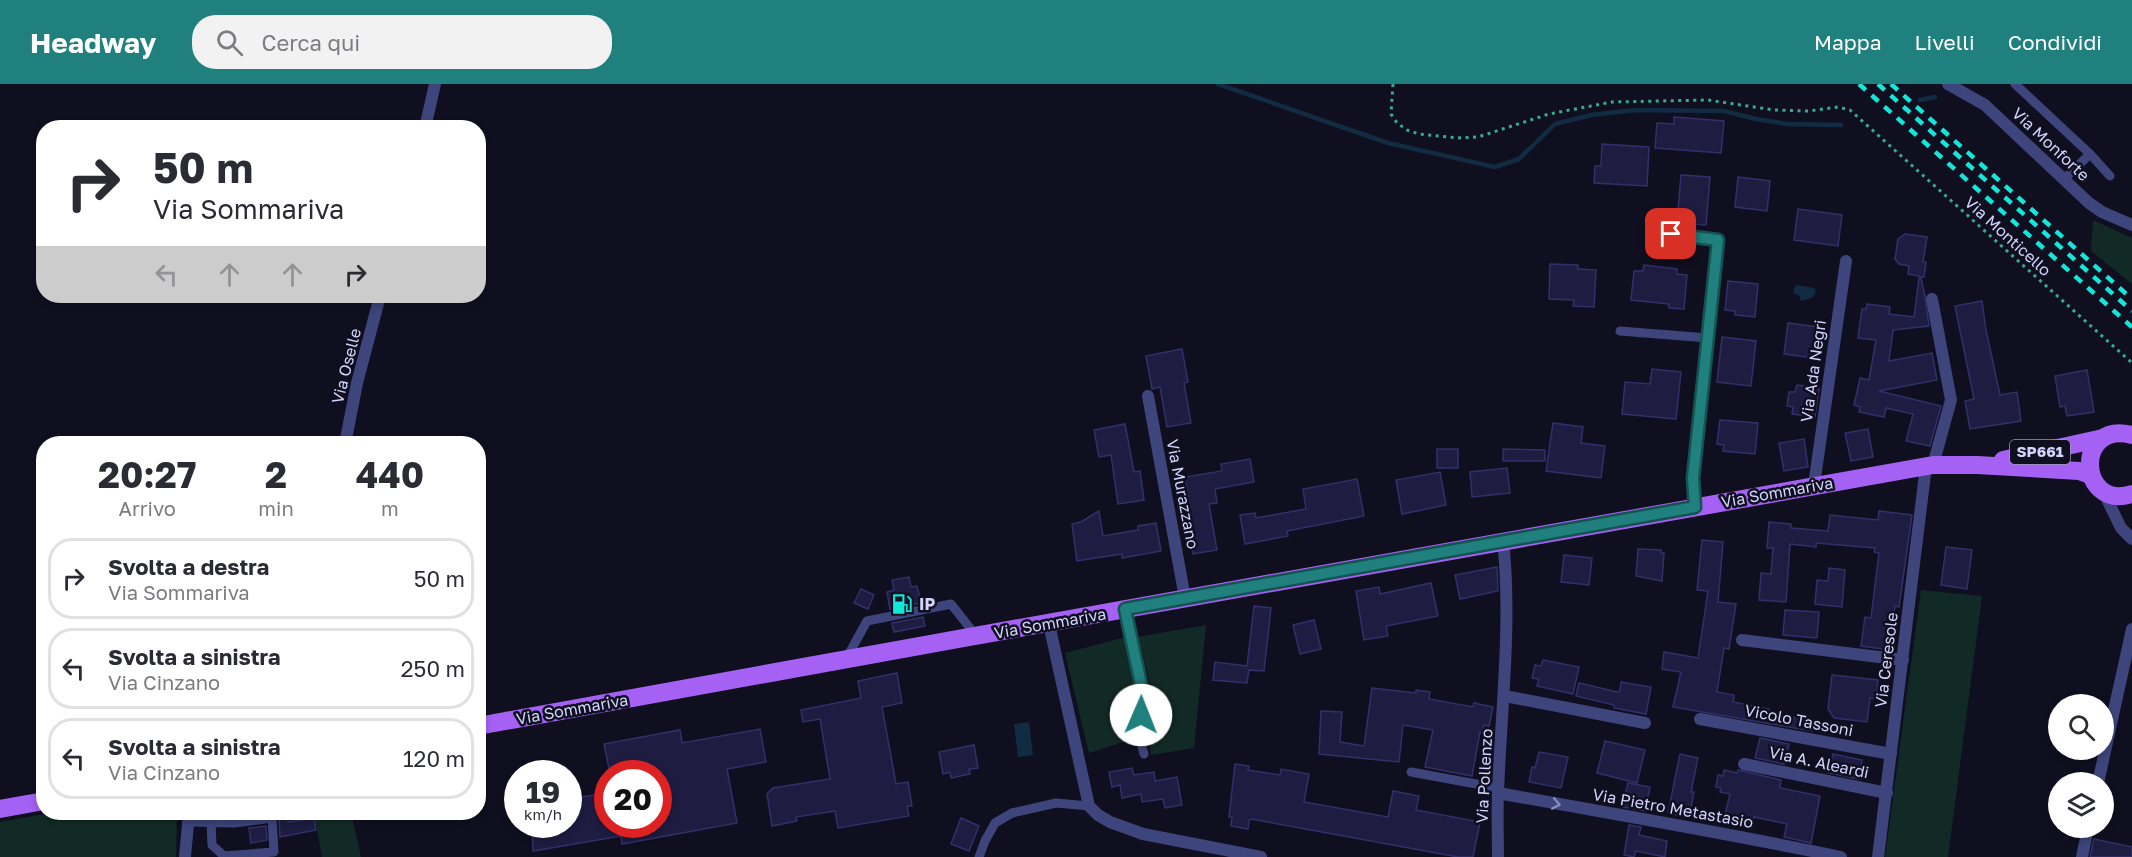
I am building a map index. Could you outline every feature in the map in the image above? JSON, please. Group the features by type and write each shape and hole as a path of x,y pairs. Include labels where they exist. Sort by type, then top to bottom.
{"main road":[{"name":"Via Sommariva","path":"1977,465 2113,434 2132,435"},
{"name":"SP661","path":"2103,438 2090,454 2089,465 2091,475 2103,491"},
{"name":"Via Sommariva","path":"486,725 1503,540 1929,466 1977,465 2079,471 2091,475"},
{"path":"2103,491 2112,495 2131,495"},
{"path":"0,809 36,802"}],"street":[{"name":"Via Monforte","path":"1948,84 1985,105 2089,203 2102,212 2132,225"},
{"path":"426,120 433,85"},
{"path":"1671,234 1718,240 1693,478 1695,507"},
{"name":"Via Ada Negri","path":"1814,485 1846,261"},
{"name":"Via Ceresole","path":"1878,857 1929,466 1951,400 1932,299"},
{"name":"Via Oselle","path":"347,436 357,383 378,303"},
{"name":"Via Murazzano","path":"1148,396 1185,598"},
{"path":"2103,491 2121,528 2132,539"},
{"name":"Via Pollenzo","path":"1498,857 1498,790 1505,696 1506,569 1503,540"},
{"path":"1049,624 1089,806 1110,822 1143,834 1261,857"},
{"path":"2100,772 2132,629"},
{"path":"1742,640 1903,660"},
{"path":"1505,696 1645,723"},
{"name":"Vicolo Tassoni","path":"1700,719 1892,754"},
{"name":"Via A. Aleardi","path":"1744,764 1887,793"},
{"name":"Via Pietro Metastasio","path":"1498,790 1688,828 1733,834 1841,857"},
{"path":"185,857 189,820"},
{"path":"2082,857 2086,838"}],"lane":[{"path":"2015,84 2090,154 2110,176"},
{"path":"2064,179 2090,154"},
{"path":"1620,331 1708,338"},
{"path":"845,660 867,621 951,604 977,637"},
{"path":"1125,609 1143,694 1139,736 1144,754"},
{"path":"1411,772 1498,790"},
{"path":"979,857 995,823 1012,813 1056,803 1089,806"},
{"path":"202,820 234,823 257,820"},
{"path":"211,822 212,845 224,856 274,852 272,820"}],"path":[{"name":"Via Monticello","path":"1393,84 1391,114 1397,123 1419,134 1458,138 1478,137 1549,114 1612,102 1708,100 1774,110 1809,111 1838,107 1851,110 2132,363"}],"green space":[{"path":"2093,220 2132,238 2132,284 2091,251"},
{"path":"1921,590 1982,596 1948,857 1885,857"},
{"path":"1206,625 1194,748 1151,755 1146,727 1151,687 1138,637"},
{"path":"1126,637 1138,700 1130,740 1089,753 1065,653"},
{"path":"36,816 36,820 177,820 176,857 0,857 0,822"},
{"path":"315,820 353,820 361,857 322,857"}],"water":[{"path":"1797,285 1814,288 1816,290 1814,297 1801,301 1800,296 1793,293"},
{"path":"1029,722 1033,755 1018,757 1014,724"}],"building":[{"path":"1674,117 1724,121 1721,153 1655,148 1657,123 1674,124"},
{"path":"1602,144 1649,147 1647,186 1594,183 1595,166 1601,166"},
{"path":"1681,175 1710,177 1706,225 1677,223"},
{"path":"1738,177 1770,181 1767,211 1735,207"},
{"path":"1798,209 1842,215 1838,246 1794,240"},
{"path":"1905,234 1927,237 1923,262 1926,262 1924,277 1908,274 1909,266 1899,264 1895,259 1898,239"},
{"path":"1550,264 1578,265 1578,269 1596,270 1594,307 1573,306 1574,300 1549,299"},
{"path":"1644,265 1677,269 1677,274 1687,275 1684,309 1669,308 1669,304 1631,300 1634,271 1643,271"},
{"path":"1919,278 1921,278 1925,296 1929,326 1893,330 1889,361 1932,353 1937,380 1879,391 1941,406 1930,446 1906,441 1913,414 1886,408 1884,417 1859,412 1860,407 1854,405 1860,378 1869,380 1876,340 1858,338 1862,309 1866,309 1867,304 1890,307 1889,314 1914,317"},
{"path":"1728,281 1758,284 1755,317 1735,315 1735,311 1725,310"},
{"path":"1982,301 2000,395 2017,392 2021,421 1970,429 1965,401 1974,399 1955,306"},
{"path":"1788,323 1818,327 1814,358 1784,354"},
{"path":"1722,337 1756,341 1751,386 1717,382"},
{"path":"1182,349 1188,382 1184,383 1191,423 1167,427 1160,387 1152,389 1146,356"},
{"path":"1652,369 1681,372 1676,419 1622,414 1625,382 1650,384"},
{"path":"2087,370 2094,412 2067,416 2065,406 2060,407 2055,376"},
{"path":"1797,385 1819,388 1815,417 1792,414 1793,407 1787,406 1789,392 1795,392"},
{"path":"1720,420 1758,423 1755,454 1723,451 1724,445 1717,444"},
{"path":"1553,423 1583,427 1581,443 1605,446 1601,478 1546,471"},
{"path":"1125,424 1134,472 1140,471 1144,500 1118,504 1111,455 1099,457 1094,430"},
{"path":"1868,429 1873,457 1851,461 1845,433"},
{"path":"1804,439 1808,467 1784,471 1779,443"},
{"path":"1437,449 1458,449 1458,468 1437,468"},
{"path":"1503,449 1545,450 1545,461 1503,461"},
{"path":"1250,459 1254,482 1215,489 1217,503 1209,504 1217,550 1193,554 1191,543 1188,544 1185,528 1193,527 1185,477 1222,471 1221,464"},
{"path":"1507,468 1510,493 1472,497 1470,472"},
{"path":"1440,472 1446,505 1402,514 1396,480"},
{"path":"1357,479 1364,516 1287,531 1288,536 1245,544 1240,515 1255,513 1256,518 1306,509 1303,489"},
{"path":"1099,511 1103,536 1138,530 1138,526 1156,523 1161,551 1122,558 1122,554 1077,561 1072,524 1081,522"},
{"path":"1879,511 1912,515 1899,607 1895,606 1890,650 1861,646 1865,617 1871,618 1879,553 1874,552 1875,548 1816,543 1816,547 1790,544 1786,602 1759,600 1761,573 1771,574 1773,548 1767,548 1769,522 1791,524 1791,528 1828,531 1830,515 1878,520"},
{"path":"1702,540 1723,542 1718,602 1736,604 1729,649 1724,648 1717,692 1734,695 1733,702 1769,709 1767,719 1792,724 1794,717 1814,720 1812,731 1673,707 1681,672 1662,669 1664,652 1698,658 1708,591 1697,590"},
{"path":"1946,547 1972,550 1967,589 1941,585"},
{"path":"1638,549 1661,550 1661,553 1664,553 1662,581 1636,576"},
{"path":"1564,555 1592,558 1589,585 1561,582"},
{"path":"1497,567 1498,591 1460,599 1455,575"},
{"path":"1829,568 1845,570 1842,607 1815,604 1817,580 1828,581"},
{"path":"909,577 911,587 917,586 921,603 890,609 887,592 894,590 892,580"},
{"path":"1431,583 1438,616 1386,626 1388,636 1364,640 1356,591 1379,587 1380,594"},
{"path":"861,589 874,595 868,609 854,603"},
{"path":"1254,606 1271,608 1264,671 1249,670 1247,683 1213,680 1215,662 1247,666"},
{"path":"1785,610 1819,612 1817,638 1783,635"},
{"path":"923,617 925,626 894,632 892,623"},
{"path":"1314,620 1321,649 1300,654 1293,625"},
{"path":"1543,660 1579,667 1573,694 1537,686 1539,679 1532,678 1535,665 1541,666"},
{"path":"897,673 902,703 882,707 896,784 908,782 912,806 907,806 909,816 838,828 835,811 796,817 797,821 772,826 767,794 773,788 830,779 820,719 803,722 801,710 861,698 858,681"},
{"path":"1832,675 1878,680 1876,699 1870,698 1867,722 1834,718 1828,709"},
{"path":"1621,682 1651,687 1646,714 1614,708 1614,705 1576,696 1579,683 1617,692 1620,691"},
{"path":"1372,688 1416,693 1416,690 1430,692 1429,699 1473,707 1474,703 1493,707 1489,726 1484,725 1482,733 1480,732 1472,776 1425,767 1433,730 1403,725 1399,762 1319,754 1321,711 1342,712 1340,742 1364,746"},
{"path":"760,729 766,762 727,769 737,823 672,835 672,760 607,760 604,744 680,730 682,743"},
{"path":"1760,738 1789,744 1784,764 1755,758"},
{"path":"1605,741 1645,750 1637,783 1597,773"},
{"path":"974,745 978,768 969,769 970,774 951,778 950,772 943,774 939,752"},
{"path":"1539,752 1568,757 1561,788 1529,782 1532,767 1535,768"},
{"path":"1680,754 1698,758 1691,792 1694,792 1689,818 1668,813"},
{"path":"1833,754 1862,760 1859,779 1829,773"},
{"path":"1235,764 1249,766 1248,770 1280,775 1281,769 1309,774 1304,802 1388,817 1393,791 1419,796 1416,810 1480,822 1473,857 1458,857 1251,819 1248,829 1231,826 1232,817 1229,817"},
{"path":"1132,768 1134,775 1154,772 1155,781 1177,777 1182,805 1165,808 1163,799 1142,802 1141,794 1122,798 1120,785 1112,787 1109,772"},
{"path":"1724,770 1737,773 1738,770 1781,780 1780,788 1820,796 1811,843 1784,837 1787,824 1754,817 1751,829 1723,823 1730,794 1720,792 1721,788 1716,787 1718,775 1723,776"},
{"path":"1628,783 1650,787 1645,811 1622,807"},
{"path":"594,795 594,838 609,838 533,851 532,838 582,838 582,797"},
{"path":"961,818 979,826 969,851 951,844"},
{"path":"279,820 288,820 288,822 314,820 316,830 280,837"},
{"path":"1629,825 1641,827 1639,835 1667,841 1665,857 1636,851 1634,857 1624,855"},
{"path":"266,826 267,840 251,843 249,828"},
{"path":"621,838 655,838 622,844"},
{"path":"2094,839 2132,847 2132,857 2090,857"}],"waterway":[{"path":"1218,84 1388,143 1495,167 1519,159 1555,124 1591,115 1635,110 1724,111 1788,124 1841,125"},
{"path":"1920,100 1935,97"}],"railway":[{"path":"1859,84 2132,327"},
{"path":"1878,84 2132,311"},
{"path":"1891,84 2132,299"}],"place":[{"name":"IP","path":"902,604"}],"route":[{"path":"1141,715 1143,694 1125,609 1695,507 1693,478 1718,240 1671,234"}]}
